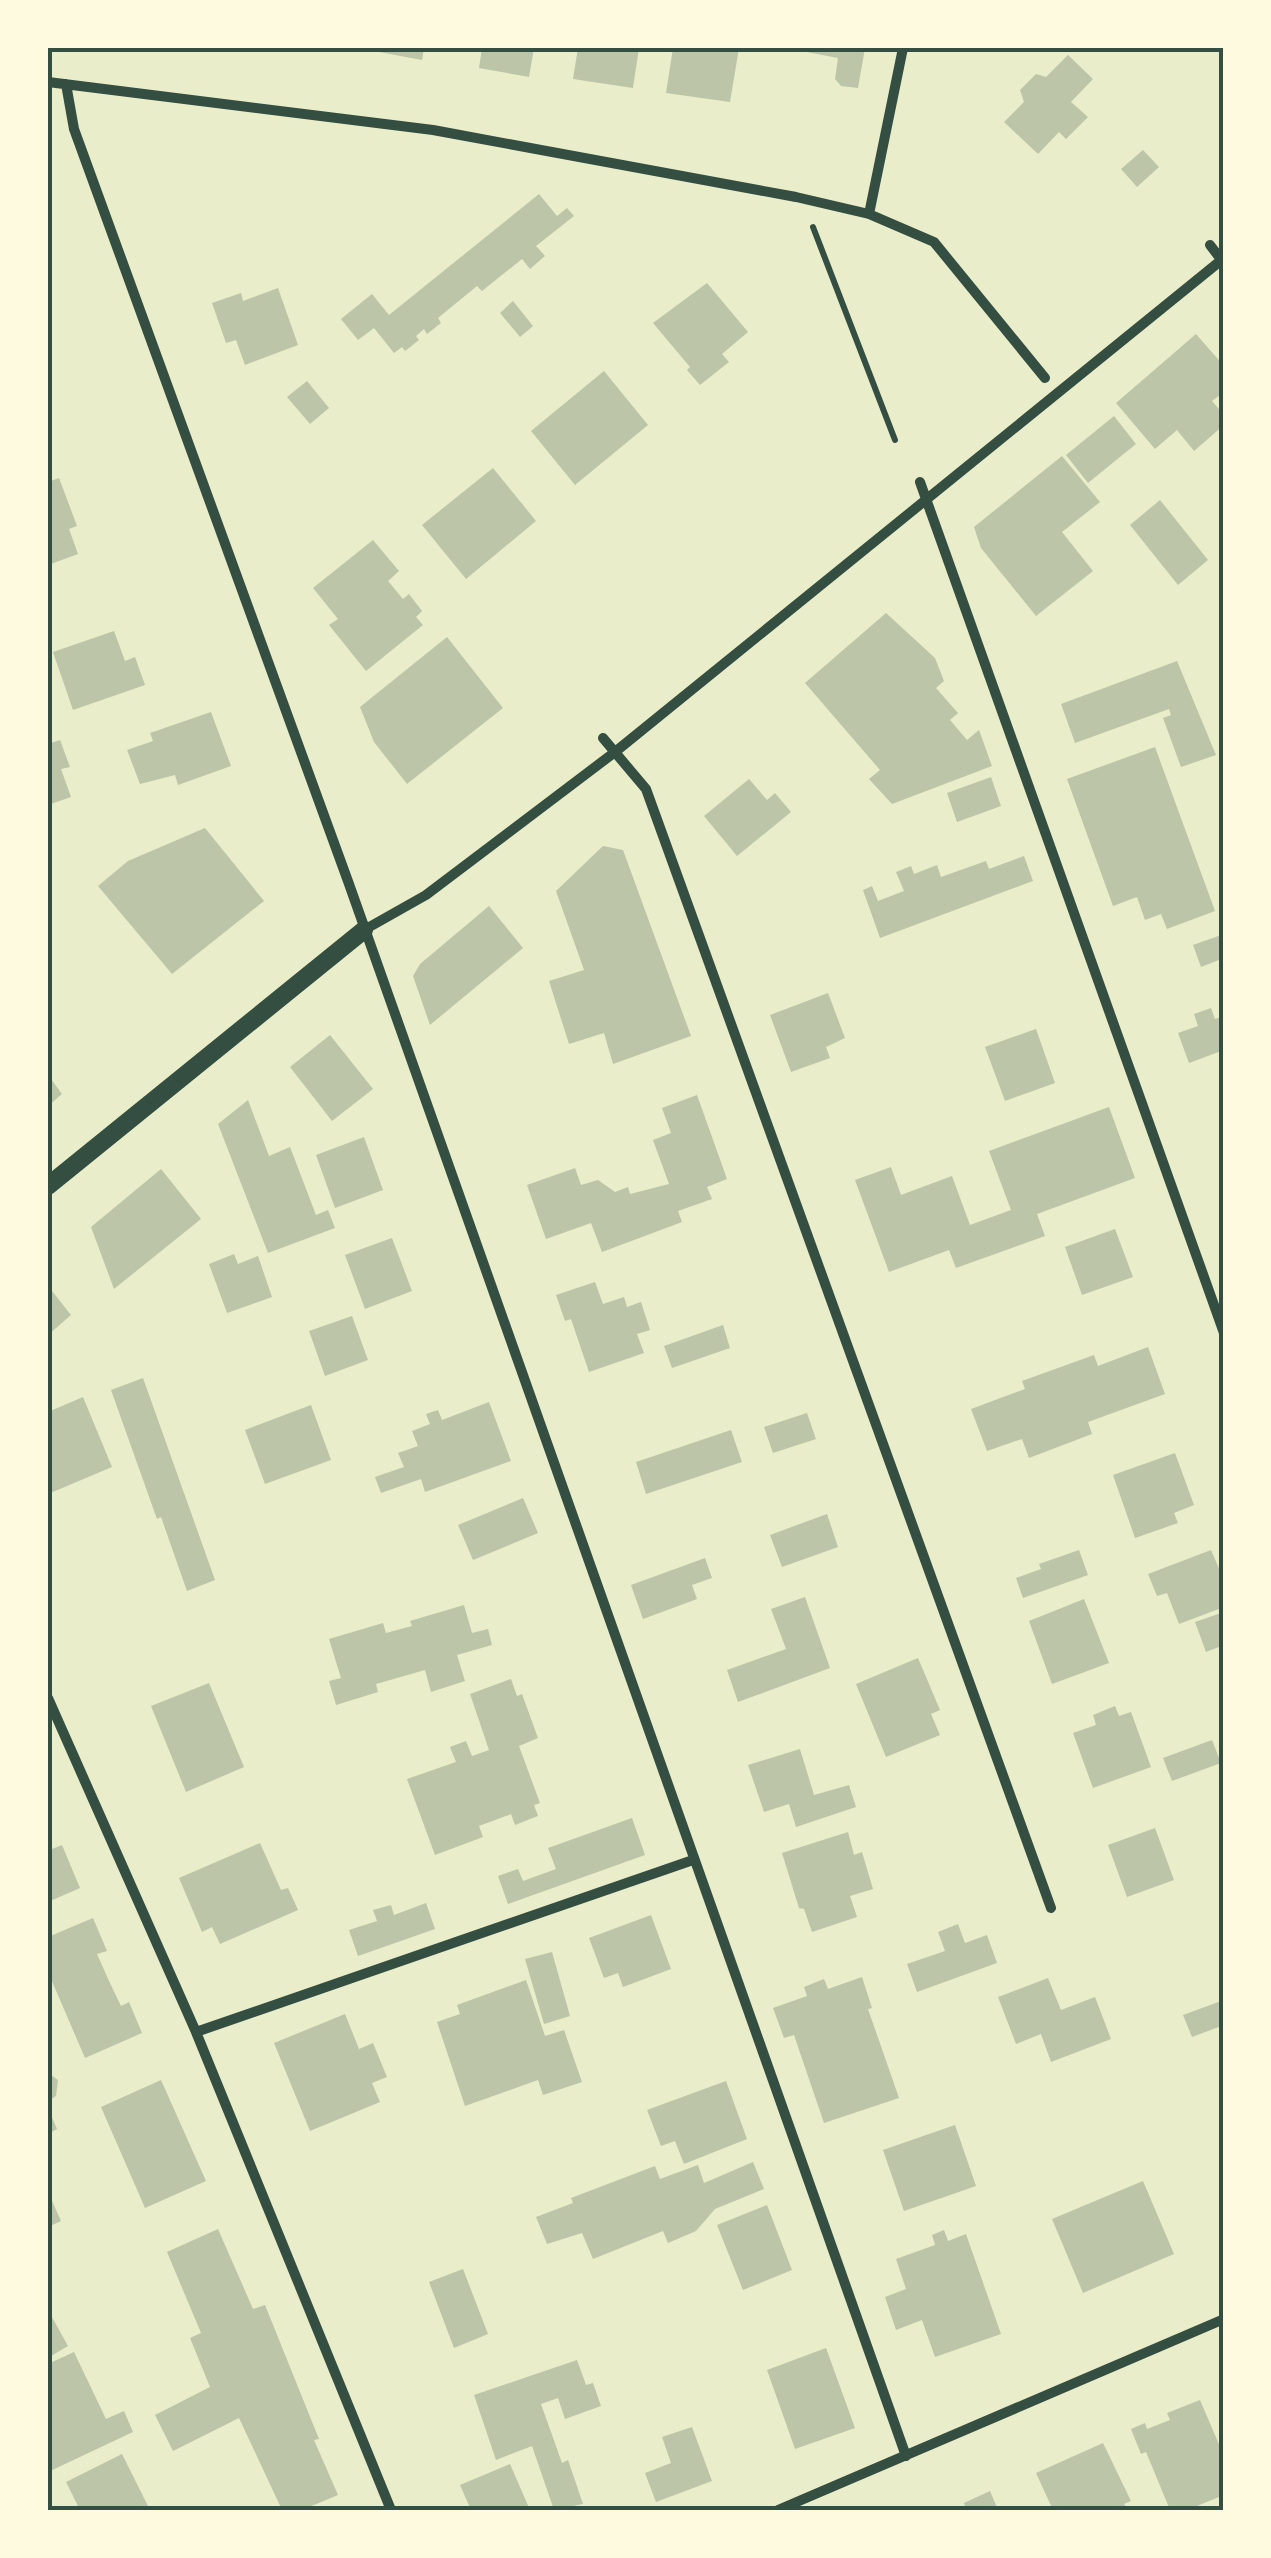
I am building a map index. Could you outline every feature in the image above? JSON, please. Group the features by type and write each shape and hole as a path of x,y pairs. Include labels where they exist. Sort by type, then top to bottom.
{"street":[{"path":"869,214 903,48"},
{"path":"48,82 433,130 869,214 934,242 1045,378"},
{"path":"66,84 74,129 364,930 906,2456"},
{"path":"48,1186 364,930 426,895 615,752 1223,260 1210,245"},
{"path":"920,482 1224,1333"},
{"path":"603,738 646,788 1051,1908"},
{"path":"48,1698 196,2032 391,2510"},
{"path":"196,2032 693,1860"},
{"path":"778,2510 1224,2319"}],"path":[{"path":"819,203 812,230 895,440"}],"building":[{"path":"358,48 424,48 422,60"},
{"path":"482,48 534,48 529,77 479,68"},
{"path":"578,48 639,48 633,88 573,79"},
{"path":"673,48 739,48 730,102 666,93"},
{"path":"786,48 865,48 858,88 841,86 835,79 838,58"},
{"path":"1068,55 1093,79 1071,102 1088,117 1066,139 1059,132 1038,154 1004,122 1024,102 1020,90 1036,74 1046,77"},
{"path":"1143,150 1159,167 1137,187 1121,169"},
{"path":"539,194 557,216 567,208 574,216 536,246 545,256 530,269 522,259 482,291 477,286 438,318 441,323 427,334 424,329 416,336 419,340 405,351 402,347 394,353 374,328 358,340 341,319 372,294 389,315"},
{"path":"707,283 748,332 722,354 729,362 700,385 653,323"},
{"path":"278,288 298,345 245,365 236,340 226,343 212,303 241,293 243,301"},
{"path":"513,301 533,326 520,337 500,313"},
{"path":"1196,334 1224,366 1224,392 1212,401 1224,415 1224,425 1194,451 1177,430 1155,449 1116,403"},
{"path":"604,371 648,425 575,485 531,431"},
{"path":"307,381 329,408 310,424 287,397"},
{"path":"1114,416 1136,444 1088,483 1066,455"},
{"path":"1062,456 1100,502 1062,532 1093,571 1036,616 981,548 974,527"},
{"path":"493,468 536,521 466,579 422,525"},
{"path":"59,478 77,526 69,529 78,554 48,565 48,482"},
{"path":"1160,500 1208,560 1178,585 1130,525"},
{"path":"373,540 399,571 388,581 403,599 409,594 422,611 416,617 423,625 366,671 329,625 338,619 313,588"},
{"path":"886,613 935,658 944,681 936,688 958,713 950,720 967,740 979,730 992,766 892,804 869,779 880,770 805,683"},
{"path":"114,631 125,661 135,657 145,685 73,710 53,652"},
{"path":"447,637 503,708 407,784 374,742 360,707"},
{"path":"1177,661 1216,755 1181,767 1163,718 1171,715 1169,709 1075,743 1061,704"},
{"path":"211,712 231,766 178,785 175,775 140,784 127,750 153,741 150,733"},
{"path":"60,740 70,767 61,769 71,797 48,805 48,744"},
{"path":"1155,747 1215,911 1167,929 1161,914 1145,920 1137,897 1113,906 1067,779"},
{"path":"991,777 1001,806 957,822 947,793"},
{"path":"749,779 767,800 775,793 791,812 737,856 704,816"},
{"path":"205,828 264,901 172,974 98,886 128,861"},
{"path":"603,846 623,850 691,1036 613,1064 604,1033 569,1044 549,981 584,970 556,891"},
{"path":"1024,856 1033,881 880,938 863,890 872,886 878,901 904,891 896,872 911,866 914,874 937,865 941,877 986,861 989,869"},
{"path":"489,906 523,948 430,1025 413,976 420,964"},
{"path":"1224,934 1224,958 1201,967 1193,945"},
{"path":"828,993 845,1038 826,1047 830,1058 791,1072 770,1015"},
{"path":"1211,1008 1215,1019 1224,1016 1224,1050 1189,1063 1178,1033 1198,1026 1194,1014"},
{"path":"1036,1029 1055,1083 1005,1101 985,1047"},
{"path":"330,1035 373,1089 332,1121 290,1067"},
{"path":"48,1075 62,1094 48,1106"},
{"path":"697,1095 727,1179 707,1187 712,1199 678,1211 682,1222 602,1252 591,1223 546,1239 527,1185 575,1168 581,1185 598,1180 615,1192 628,1187 630,1194 669,1184 653,1140 671,1133 662,1108"},
{"path":"248,1100 269,1156 290,1147 316,1215 328,1210 335,1228 268,1253 218,1124"},
{"path":"1109,1107 1135,1178 1037,1214 1045,1236 956,1268 949,1250 889,1272 855,1180 891,1167 901,1195 952,1176 970,1225 1011,1210 989,1151"},
{"path":"364,1137 383,1190 335,1208 316,1155"},
{"path":"161,1169 201,1219 114,1289 91,1227"},
{"path":"1115,1229 1133,1277 1082,1295 1065,1247"},
{"path":"392,1238 412,1291 365,1309 345,1255"},
{"path":"234,1254 238,1264 258,1256 272,1297 227,1313 209,1264"},
{"path":"595,1282 603,1304 624,1297 627,1307 641,1302 650,1330 637,1334 644,1353 589,1372 571,1319 565,1321 556,1295"},
{"path":"48,1286 71,1315 48,1335"},
{"path":"352,1316 368,1360 325,1376 309,1331"},
{"path":"723,1325 730,1348 672,1368 664,1346"},
{"path":"1148,1347 1165,1394 1088,1422 1092,1434 1029,1458 1022,1439 987,1451 971,1409 1025,1389 1022,1381 1094,1355 1098,1366"},
{"path":"143,1378 215,1580 187,1591 111,1390"},
{"path":"83,1397 112,1467 48,1494 48,1412"},
{"path":"489,1402 511,1461 425,1492 421,1479 381,1493 375,1477 404,1467 398,1453 418,1446 412,1431 430,1424 426,1414 438,1410 442,1420"},
{"path":"311,1405 331,1460 265,1484 245,1430"},
{"path":"807,1413 816,1439 773,1453 764,1427"},
{"path":"731,1430 742,1462 646,1494 636,1462"},
{"path":"1175,1453 1194,1505 1174,1513 1178,1523 1135,1538 1113,1475"},
{"path":"523,1498 538,1533 473,1560 458,1525"},
{"path":"827,1514 838,1547 782,1567 770,1535"},
{"path":"1079,1550 1088,1575 1023,1598 1016,1578 1041,1569 1039,1564"},
{"path":"1211,1550 1224,1580 1224,1607 1179,1624 1167,1593 1157,1596 1148,1574"},
{"path":"705,1558 712,1578 692,1585 697,1599 643,1619 631,1585"},
{"path":"805,1597 830,1668 738,1702 727,1670 786,1649 771,1609"},
{"path":"1084,1599 1109,1663 1052,1684 1029,1621"},
{"path":"464,1605 472,1633 488,1629 492,1645 457,1655 465,1681 431,1692 425,1670 376,1684 378,1692 336,1705 329,1681 341,1678 329,1639 383,1623 386,1633 412,1626 410,1621"},
{"path":"1224,1612 1224,1645 1206,1652 1195,1622"},
{"path":"918,1658 940,1710 931,1714 940,1735 886,1757 856,1684"},
{"path":"511,1679 517,1696 522,1694 538,1738 519,1746 540,1803 534,1805 538,1816 515,1825 511,1814 479,1826 483,1837 435,1855 407,1779 456,1762 450,1747 466,1741 472,1756 489,1750 470,1694"},
{"path":"209,1683 244,1767 186,1792 151,1706"},
{"path":"1115,1706 1119,1716 1131,1712 1151,1767 1093,1788 1073,1733 1096,1725 1093,1715"},
{"path":"1212,1740 1221,1763 1172,1781 1163,1758"},
{"path":"800,1749 814,1795 849,1785 856,1807 796,1827 789,1804 764,1812 748,1765"},
{"path":"632,1818 645,1855 508,1904 498,1876 518,1869 523,1881 556,1869 548,1848"},
{"path":"1155,1828 1174,1880 1127,1897 1108,1845"},
{"path":"848,1832 854,1855 862,1852 873,1889 850,1896 857,1917 812,1932 804,1909 799,1908 782,1853"},
{"path":"48,1840 52,1849 62,1845 80,1888 48,1902"},
{"path":"260,1843 281,1890 288,1888 298,1910 220,1944 212,1927 202,1932 179,1878"},
{"path":"426,1903 435,1929 358,1956 349,1930 377,1921 373,1910 391,1905 394,1915"},
{"path":"651,1915 671,1969 623,1987 618,1973 604,1978 589,1938"},
{"path":"93,1918 107,1951 97,1954 121,2006 129,2002 142,2033 85,2058 48,1972 48,1937"},
{"path":"958,1924 965,1943 987,1935 997,1963 917,1992 907,1964 945,1951 938,1932"},
{"path":"552,1952 570,2016 544,2024 525,1959"},
{"path":"862,1977 872,2008 868,2009 899,2098 824,2123 794,2035 784,2038 773,2008 807,1996 804,1987 824,1979 828,1989"},
{"path":"1048,1978 1061,2010 1095,1997 1111,2039 1051,2062 1041,2034 1016,2044 998,1997"},
{"path":"526,1980 545,2036 564,2030 582,2082 543,2095 538,2080 465,2106 437,2022 460,2014 457,2005"},
{"path":"1224,2000 1224,2025 1192,2037 1183,2015"},
{"path":"345,2014 359,2049 373,2043 387,2077 372,2083 380,2102 310,2131 274,2043"},
{"path":"48,2073 58,2080 56,2096 48,2101"},
{"path":"161,2080 206,2181 145,2208 101,2107"},
{"path":"726,2081 747,2139 684,2164 675,2141 661,2146 647,2110"},
{"path":"48,2108 57,2129 48,2134"},
{"path":"955,2125 976,2186 904,2211 883,2150"},
{"path":"753,2162 764,2189 715,2209 696,2231 668,2243 663,2231 593,2259 582,2233 547,2244 536,2217 573,2203 571,2198 655,2166 660,2179 698,2165 704,2183"},
{"path":"1143,2181 1174,2254 1083,2293 1052,2219"},
{"path":"48,2192 61,2221 48,2227"},
{"path":"767,2205 792,2270 743,2290 717,2225"},
{"path":"218,2229 253,2309 265,2305 338,2495 302,2510 282,2510 239,2418 173,2451 155,2415 210,2387 190,2338 201,2333 167,2252"},
{"path":"944,2230 948,2241 966,2234 1001,2334 935,2357 922,2320 896,2330 885,2297 906,2289 896,2259 935,2245 932,2235"},
{"path":"463,2269 488,2334 454,2348 429,2282"},
{"path":"48,2310 68,2346 51,2356 48,2350"},
{"path":"826,2348 855,2428 795,2449 767,2370"},
{"path":"74,2352 106,2419 124,2411 133,2432 48,2472 48,2364"},
{"path":"577,2360 586,2385 593,2383 601,2406 565,2419 558,2398 541,2404 562,2463 568,2460 583,2504 554,2510 532,2446 496,2460 474,2395"},
{"path":"1200,2400 1224,2456 1224,2495 1187,2510 1170,2510 1146,2452 1141,2454 1131,2429 1145,2423 1147,2429 1170,2420 1167,2413"},
{"path":"692,2427 712,2481 656,2502 645,2473 671,2463 662,2437"},
{"path":"1103,2443 1131,2501 1124,2504 1128,2510 1053,2510 1036,2473"},
{"path":"122,2454 150,2510 80,2510 66,2482"},
{"path":"510,2464 530,2510 471,2510 460,2485"},
{"path":"990,2491 998,2510 966,2510 964,2503"}]}
